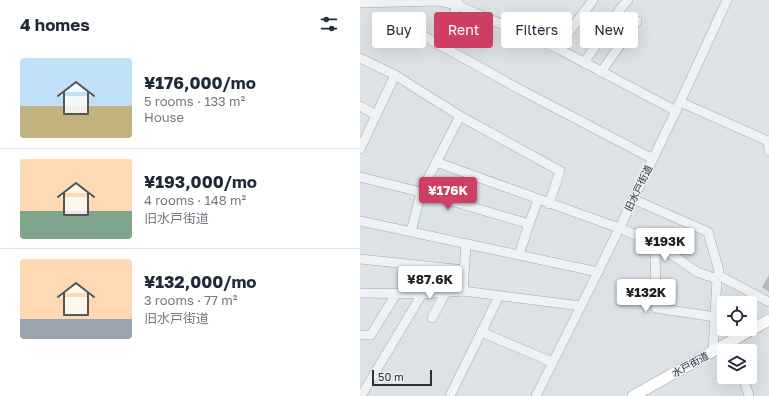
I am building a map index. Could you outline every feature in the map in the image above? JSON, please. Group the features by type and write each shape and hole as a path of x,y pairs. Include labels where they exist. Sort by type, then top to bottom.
{"main road":[{"name":"水戸街道","path":"736,344 769,320"},
{"name":"水戸街道","path":"633,396 717,350"}],"street":[{"path":"572,28 593,0"},
{"path":"584,63 628,0"},
{"name":"旧水戸街道","path":"536,396 676,112 727,0"},
{"path":"360,3 438,1 458,3 501,23"},
{"path":"444,48 653,159"},
{"path":"557,48 676,112"},
{"path":"601,72 618,48"},
{"path":"360,58 395,75 460,116 560,171 549,204"},
{"path":"360,148 395,75"},
{"path":"680,102 769,141 769,151"},
{"path":"360,106 376,115"},
{"path":"411,232 421,192 460,116"},
{"path":"436,162 619,228 655,243 697,272 717,277 769,302"},
{"path":"360,177 421,192 529,224"},
{"path":"633,199 708,232 719,271 717,277 713,351"},
{"path":"520,256 529,224 538,200"},
{"path":"360,221 598,272"},
{"path":"655,243 656,308 715,317"},
{"path":"463,291 466,244"},
{"path":"360,259 464,270"},
{"path":"360,294 422,294 463,291 581,306"},
{"path":"432,318 446,292"},
{"path":"360,335 372,335 396,294"},
{"path":"361,396 422,294"},
{"path":"450,396 499,296"},
{"path":"481,332 552,362"},
{"path":"745,384 749,396"}],"building":[{"path":"769,275 769,292 762,287"}]}
